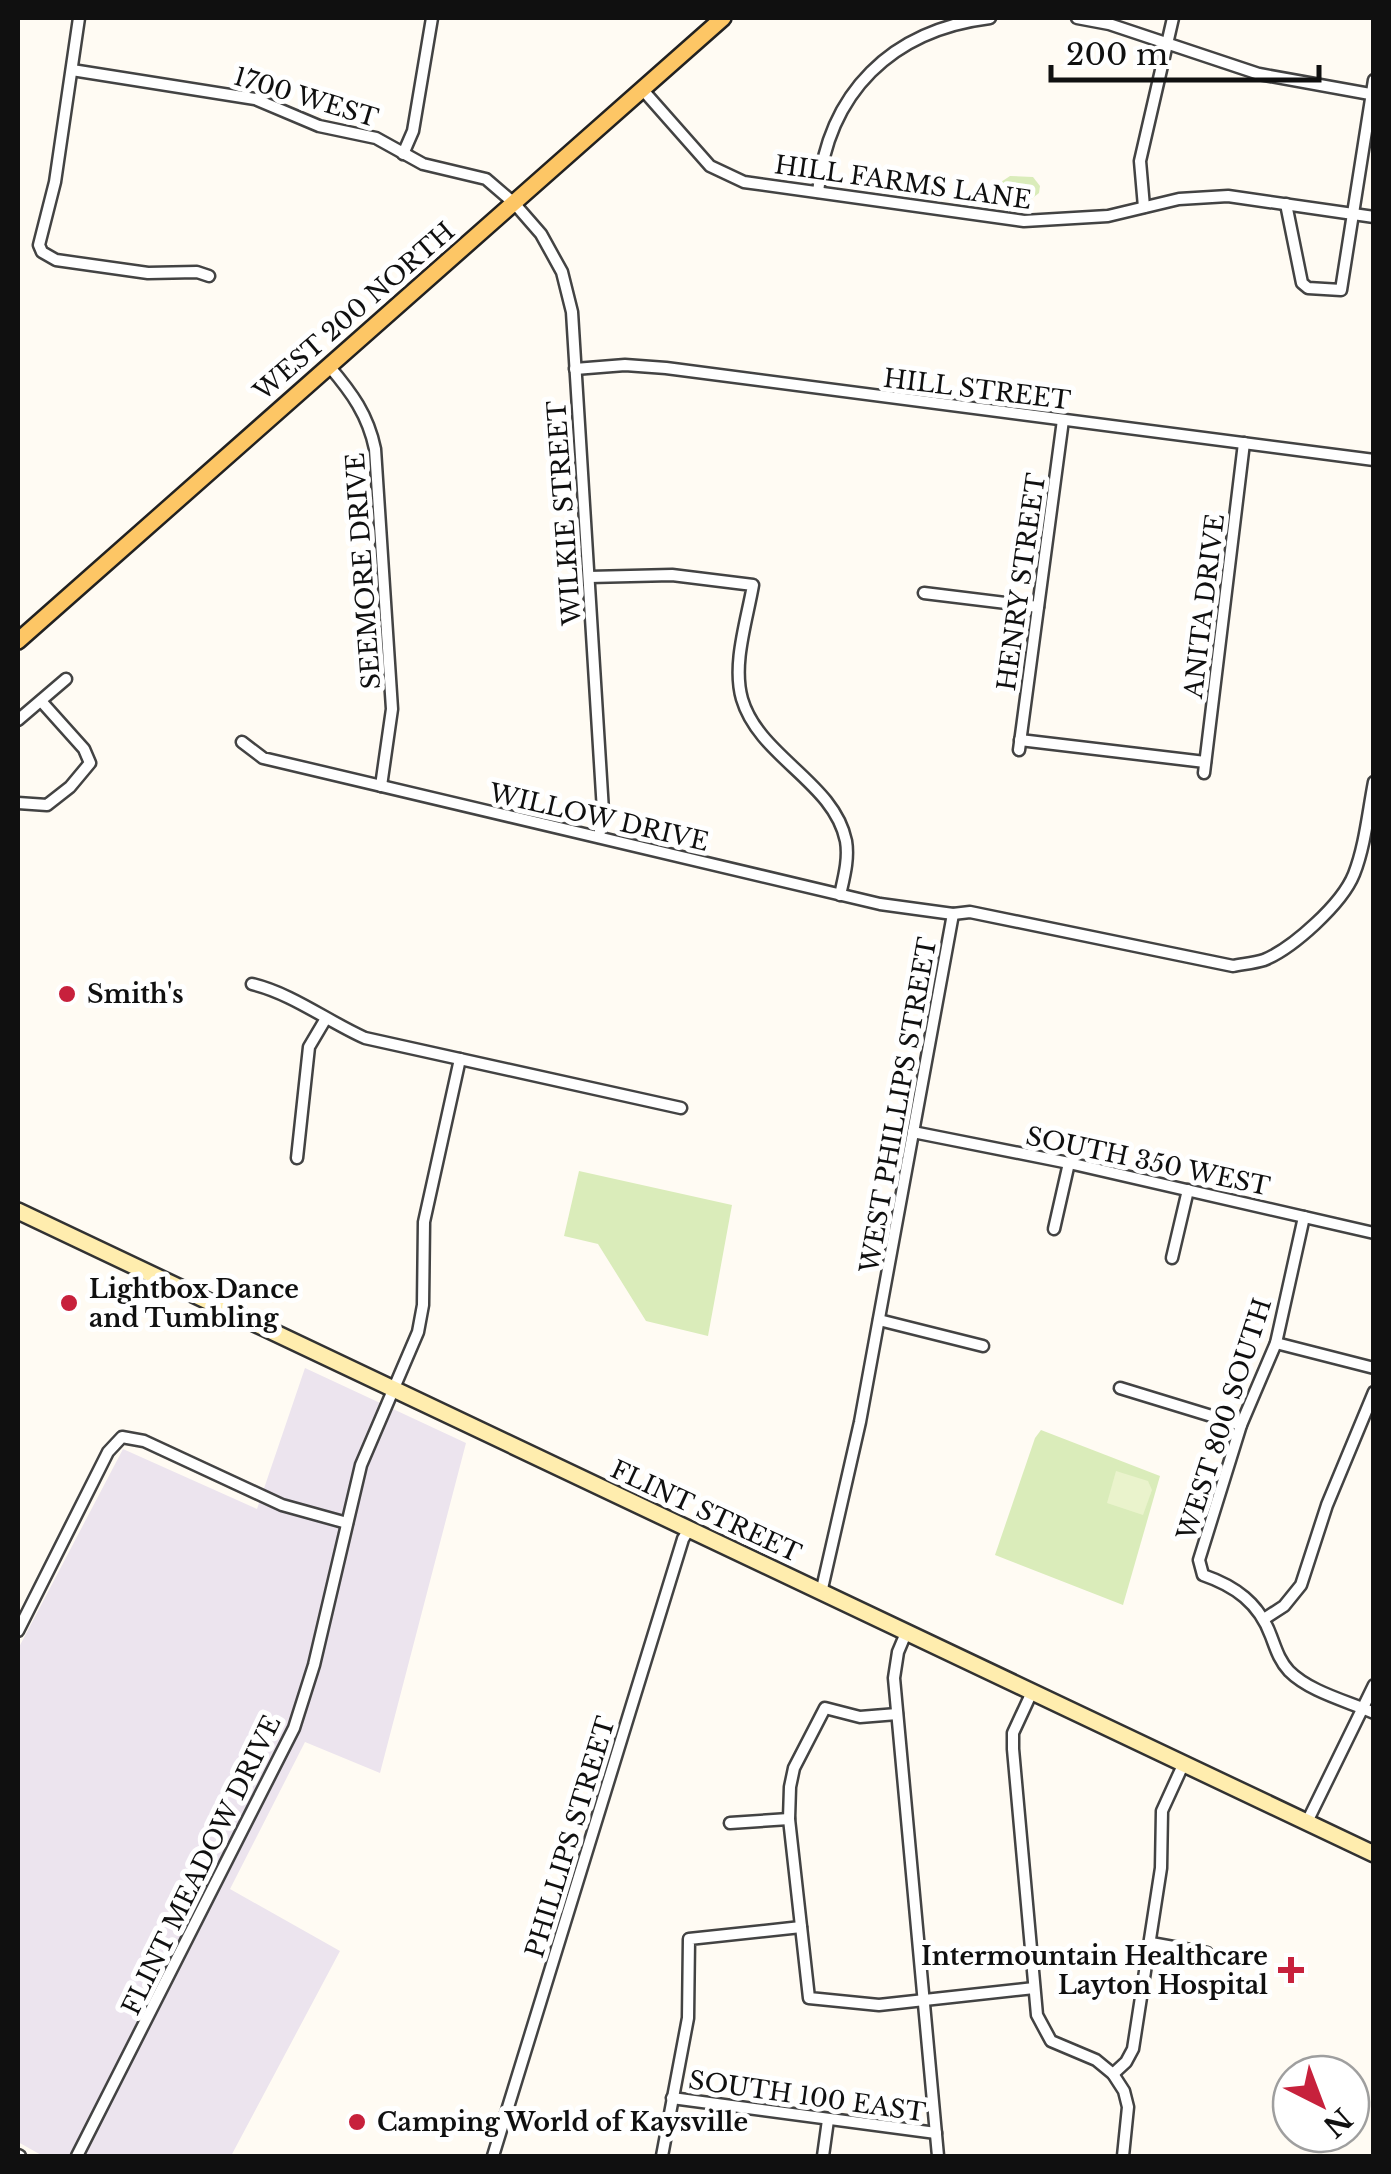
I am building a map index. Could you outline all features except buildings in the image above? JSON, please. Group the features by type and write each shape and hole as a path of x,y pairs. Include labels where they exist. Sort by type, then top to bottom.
{"main road":[{"name":"WEST 200 NORTH","path":"18,641 723,18"}],"street":[{"path":"79,18 56,182 40,245 42,252 56,260 148,273 197,272 209,276"},
{"path":"403,154 413,132 432,18"},
{"path":"818,192 831,134 852,92 868,74 899,48 924,34 990,18"},
{"path":"1077,18 1109,24 1259,74 1370,94"},
{"path":"1144,207 1140,161 1173,18"},
{"name":"1700 WEST","path":"72,70 255,99 319,126 376,138 423,164 486,179 514,203"},
{"path":"1286,204 1302,284 1308,288 1341,290 1374,80"},
{"name":"HILL FARMS LANE","path":"642,89 721,173 744,182 1024,221 1108,216 1180,199 1228,196 1374,216"},
{"name":"WILKIE STREET","path":"514,203 541,234 562,272 572,312 603,812 599,838"},
{"name":"SEEMORE DRIVE","path":"330,366 358,400 375,449 392,709 382,786"},
{"name":"HILL STREET","path":"575,368 666,368 1374,460"},
{"name":"HENRY STREET","path":"1063,420 1020,745 1144,754"},
{"name":"ANITA DRIVE","path":"1144,754 1204,768 1244,444"},
{"path":"588,577 672,574 752,585 738,674 741,697 760,734 828,805 841,826 847,862 840,894"},
{"path":"924,594 1038,607"},
{"path":"18,720 66,679"},
{"path":"18,803 40,807 56,800 90,763 84,750 41,700"},
{"name":"WILLOW DRIVE","path":"242,742 263,758 880,904 953,914"},
{"name":"WEST PHILLIPS STREET","path":"820,1593 860,1422 953,914 970,912 1233,966 1264,960 1295,941 1337,902 1352,879 1361,853 1374,782"},
{"path":"252,984 274,989 325,1020 365,1038 680,1108"},
{"path":"297,1158 309,1046 325,1020"},
{"name":"FLINT MEADOW DRIVE","path":"77,2156 294,1728 314,1665 368,1445 418,1332 423,1305 424,1222 460,1059"},
{"name":"SOUTH 350 WEST","path":"913,1132 1069,1163 1374,1233"},
{"path":"1054,1230 1069,1163"},
{"path":"1172,1258 1188,1190"},
{"name":"FLINT STREET","path":"18,1211 1374,1854"},
{"name":"WEST 800 SOUTH","path":"1264,1618 1247,1598 1224,1582 1203,1574 1198,1560 1241,1424 1276,1343 1304,1217"},
{"path":"879,1320 982,1346"},
{"path":"1276,1343 1374,1368"},
{"path":"1120,1388 1241,1424"},
{"path":"1368,1711 1304,1683 1289,1671 1279,1658 1264,1618 1284,1606 1301,1585 1327,1505 1374,1392"},
{"path":"18,1631 108,1452 122,1436 144,1441 282,1505 348,1523"},
{"name":"PHILLIPS STREET","path":"493,2156 688,1530"},
{"path":"906,1633 894,1678 938,2156"},
{"path":"1307,1822 1368,1711 1374,1685"},
{"path":"1032,1692 1013,1733 1037,2015 1051,2041 1096,2060 1113,2074 1128,2107 1123,2156"},
{"path":"897,1714 860,1717 825,1708 794,1768 789,1820 809,1998 879,2005 1034,1988"},
{"path":"1113,2074 1133,2049 1161,1868 1162,1811 1183,1764"},
{"path":"730,1822 789,1820"},
{"path":"662,2156 688,2018 689,1938 801,1927"},
{"path":"1151,1943 1207,1953"},
{"name":"SOUTH 100 EAST","path":"672,2098 936,2134"},
{"path":"823,2156 828,2120"}],"shaded area":[{"path":"305,1368 466,1443 380,1773 305,1742 230,1889 340,1951 231,2156 43,2156 18,2142 18,1649 123,1449 257,1509"}],"green space":[{"path":"1010,176 1033,177 1040,186 1039,193 1029,201 1006,195 1001,182"},
{"path":"579,1171 732,1205 708,1336 646,1321 598,1244 564,1236"},
{"path":"1041,1430 1160,1476 1123,1605 995,1555"},
{"path":"1116,1471 1148,1481 1152,1490 1143,1515 1107,1503"}],"place":[{"name":"Smith's","path":"67,994"},
{"name":"Lightbox Dance and Tumbling","path":"69,1303"},
{"name":"Intermountain Healthcare Layton Hospital","path":"1291,1970"},
{"name":"Camping World of Kaysville","path":"357,2122"}]}
